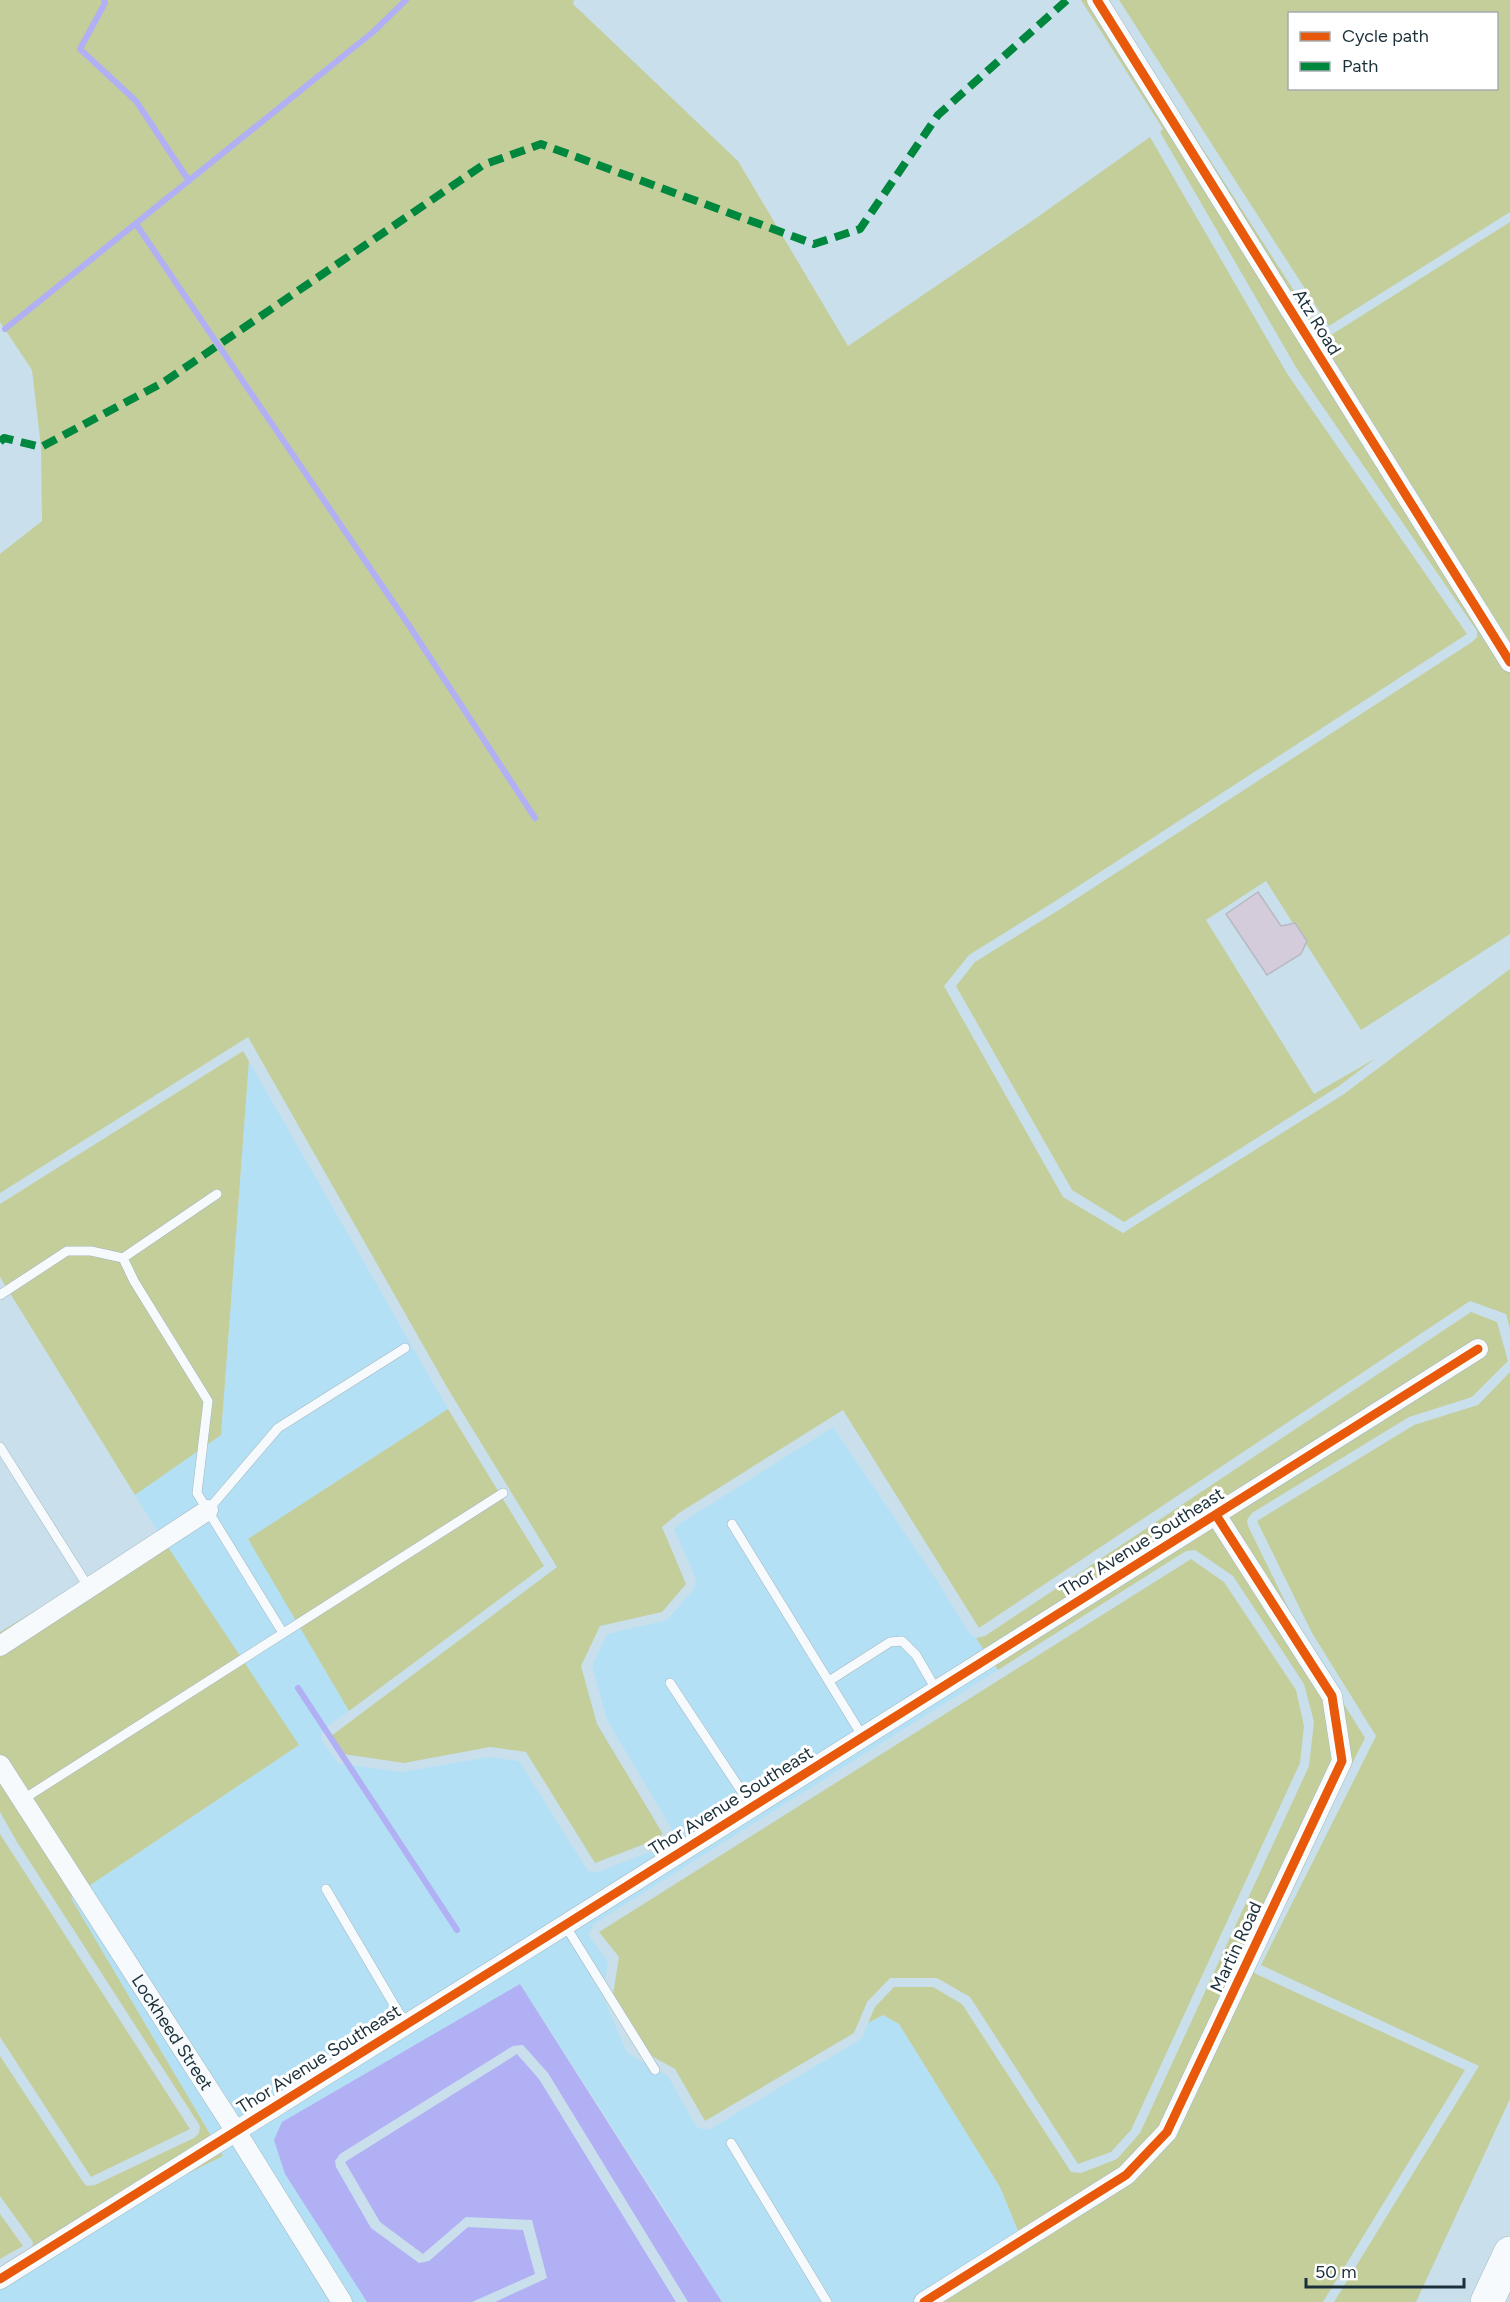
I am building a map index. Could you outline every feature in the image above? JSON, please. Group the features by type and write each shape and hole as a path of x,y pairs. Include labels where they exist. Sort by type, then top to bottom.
{"highway":[{"path":"1487,2302 1510,2253"}],"street":[{"name":"Atz Road","path":"1097,0 1510,662"},
{"name":"Thor Avenue Southeast","path":"0,2278 1478,1350"},
{"path":"0,1646 208,1510"},
{"name":"Martin Road","path":"924,2302 1126,2175 1167,2132 1342,1761 1332,1696 1216,1515"},
{"name":"Lockheed Street","path":"0,1765 235,2130 342,2302"}],"lane":[{"path":"0,1295 67,1251 92,1251 123,1258 217,1194"},
{"path":"123,1258 134,1281 208,1401 197,1493 283,1633"},
{"path":"208,1510 278,1428 405,1348"},
{"path":"0,1447 89,1588"},
{"path":"22,1800 503,1493"},
{"path":"732,1524 863,1737"},
{"path":"829,1681 890,1642 902,1641 916,1655 937,1691"},
{"path":"670,1683 752,1807"},
{"path":"326,1889 406,2025"},
{"path":"565,1925 655,2070"},
{"path":"731,2143 827,2302"}],"shaded area":[{"path":"249,1061 448,1409 249,1539 349,1711 325,1728 321,1736 322,1741 338,1763 401,1772 489,1757 519,1761 588,1871 598,1872 655,1850 671,1839 673,1831 607,1720 592,1666 607,1634 667,1620 694,1589 696,1579 674,1529 833,1427 936,1579 970,1634 976,1638 998,1670 594,1924 589,1933 608,1961 603,1996 627,2053 668,2076 696,2126 701,2129 710,2129 858,2041 863,2036 868,2023 883,2015 899,2024 1000,2187 1023,2244 935,2302 722,2302 520,1984 285,2174 367,2302 0,2302 0,2270 21,2257 223,2156 71,1898 299,1745 135,1495 221,1435"}],"green space":[{"path":"0,0 574,0 573,4 738,161 848,346 1150,137 1288,375 1467,634 969,955 944,986 1063,1197 1123,1233 1344,1094 1510,969 1510,1329 1506,1314 1470,1301 979,1628 843,1410 679,1513 662,1527 686,1584 662,1612 600,1626 581,1666 597,1724 663,1834 650,1842 595,1863 526,1752 490,1747 404,1763 343,1754 331,1736 557,1567 448,1389 248,1037 0,1193 0,554 42,521 41,447 32,370 0,322"},
{"path":"1081,0 1107,0 1320,331 1325,335 1331,335 1510,222 1510,934 1361,1030 1266,881 1206,920 1314,1094 1376,1058 1339,1086 1124,1222 1072,1190 956,986 975,962 1472,642 1477,637 1477,631 1297,369 1160,132 1163,129"},
{"path":"1119,0 1510,0 1510,212 1329,326"},
{"path":"243,1051 249,1061 221,1435 135,1495 0,1277 0,1204"},
{"path":"1471,1312 1497,1322 1508,1361 1472,1397 1409,1417 1252,1513 1247,1520 1303,1638 1365,1738 1252,1962 1252,1970 1256,1974 1465,2070 1323,2302 935,2302 1023,2243 1000,2187 899,2024 883,2015 868,2023 875,2007 894,1987 933,1987 962,2004 1071,2172 1081,2173 1117,2159 1140,2133 1309,1766 1314,1722 1304,1684 1233,1576 1195,1550 1186,1551 998,1670 976,1638 985,1636"},
{"path":"1510,1372 1510,2099 1416,2302 1334,2302 1479,2066 1261,1965 1376,1736 1312,1633 1257,1521 1414,1425 1478,1405"},
{"path":"448,1409 544,1566 349,1711 248,1539"},
{"path":"160,1535 299,1745 71,1898 223,2156 21,2257 32,2248 33,2242 0,2196 0,2056 87,2186 95,2185 194,2138 199,2133 200,2126 0,1812 0,1632"},
{"path":"1191,1559 1224,1582 1296,1690 1304,1726 1300,1763 1131,2130 1111,2152 1078,2164 970,1997 937,1978 890,1978 867,2002 854,2033 705,2121 675,2069 637,2048 613,1994 619,1957 599,1932"},
{"path":"0,1834 190,2129 91,2177 0,2037"},
{"path":"0,2214 23,2246 0,2259"}],"water":[{"path":"520,1984 722,2302 688,2302 548,2073 523,2045 513,2046 340,2154 335,2161 336,2167 371,2228 419,2263 429,2261 468,2227 523,2230 535,2274 472,2302 367,2302 285,2174 274,2140 282,2122"},
{"path":"517,2054 539,2079 676,2302 495,2302 547,2278 532,2220 466,2217 423,2254 380,2222 345,2162"}],"building":[{"path":"1258,892 1281,926 1295,923 1307,941 1301,954 1267,975 1226,914"}],"waterway":[{"path":"104,0 105,3 80,49 136,101 189,181"},
{"path":"5,329 373,32 406,0"},
{"path":"136,224 408,624 535,818"},
{"path":"298,1688 457,1930"}],"marked path":[{"path":"0,442 4,438 41,447 164,382 483,165 541,144 814,244 860,229 938,115 1067,0"}],"cycle path":[{"path":"1097,0 1510,662"},
{"path":"0,2279 1478,1349"},
{"path":"924,2302 1126,2175 1167,2132 1342,1761 1332,1696 1216,1515"}]}
